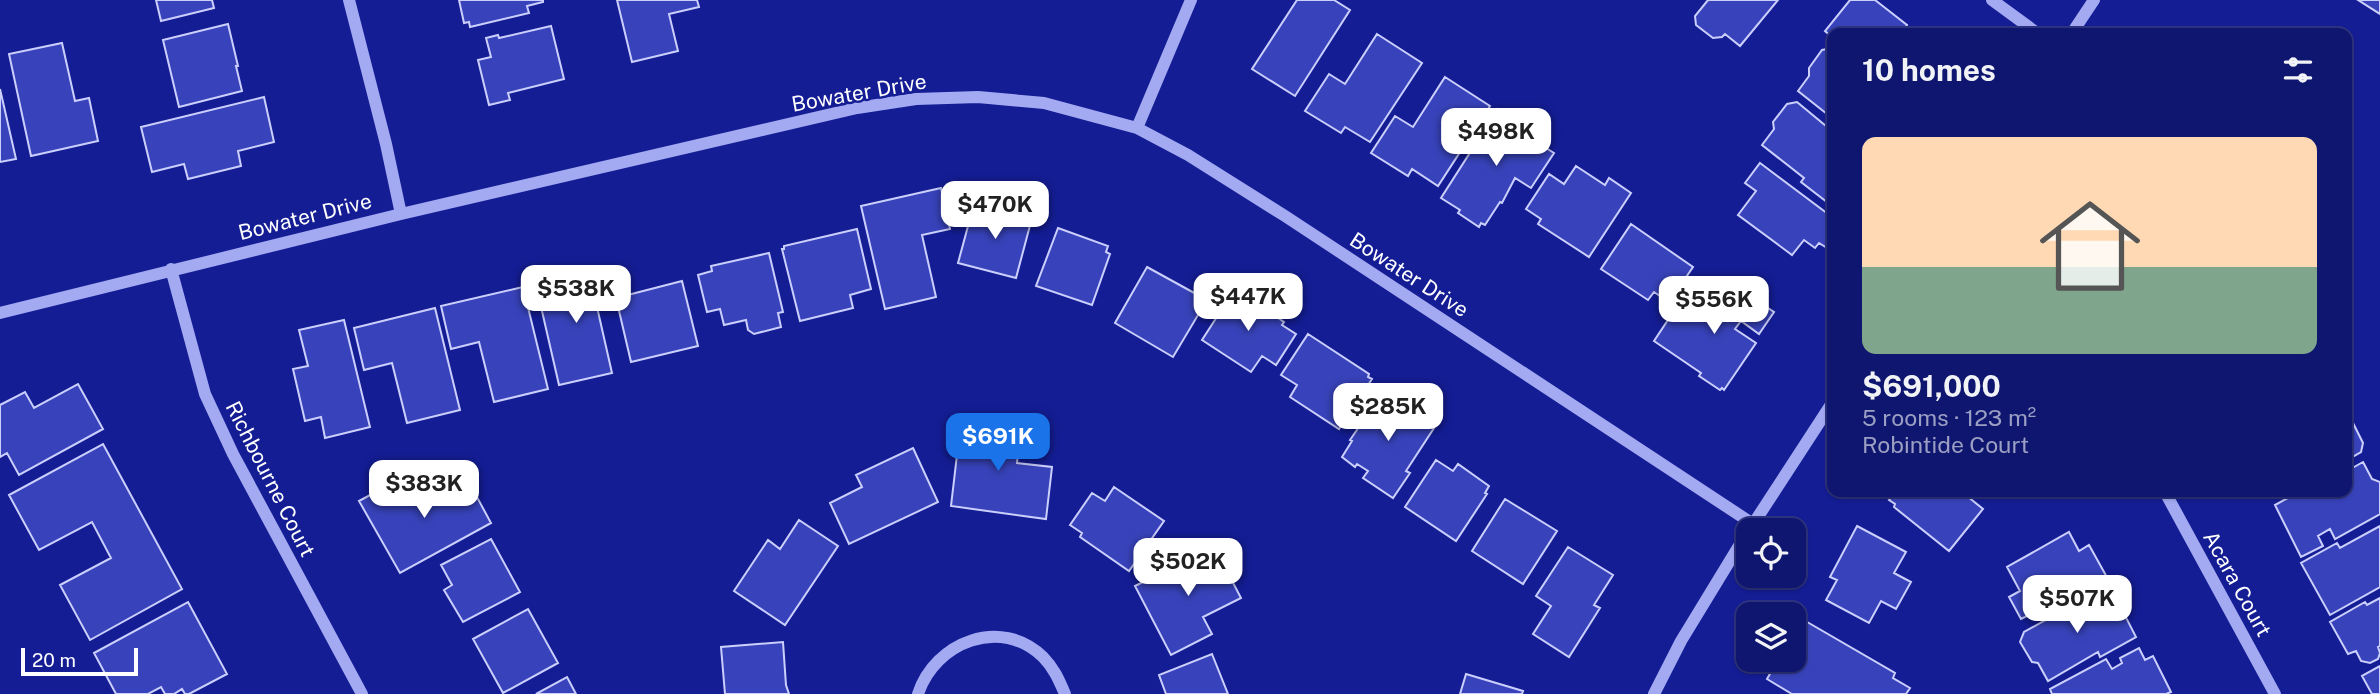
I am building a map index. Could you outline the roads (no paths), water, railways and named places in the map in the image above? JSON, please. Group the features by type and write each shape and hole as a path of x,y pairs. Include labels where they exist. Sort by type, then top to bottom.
{"street":[{"path":"349,0 401,214"},
{"path":"1137,128 1191,0"},
{"path":"1992,0 2030,28"},
{"path":"2075,28 2094,0"},
{"name":"Bowater Drive","path":"0,313 171,269 857,108 916,99 978,97 1044,103 1137,128 1188,155 1285,216 1736,519"},
{"name":"Richbourne Court","path":"171,269 205,394 233,454 362,694"},
{"path":"1757,518 1827,411"},
{"name":"Acara Court","path":"2168,497 2275,694"},
{"path":"1654,694 1681,641 1736,551"},
{"path":"918,694 930,668 949,650 972,639 999,637 1022,643 1041,656 1056,673 1065,694"}]}
